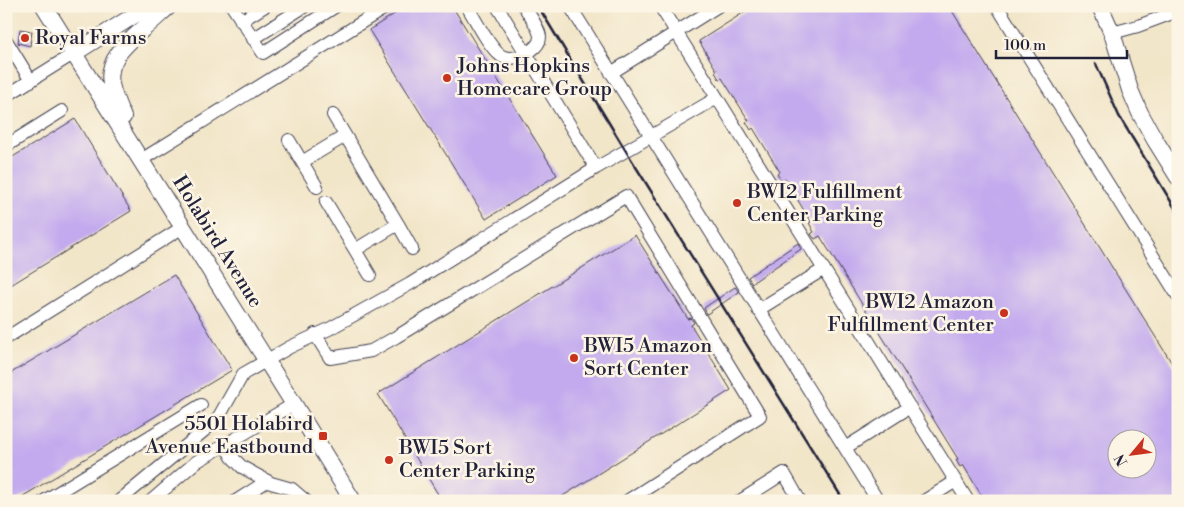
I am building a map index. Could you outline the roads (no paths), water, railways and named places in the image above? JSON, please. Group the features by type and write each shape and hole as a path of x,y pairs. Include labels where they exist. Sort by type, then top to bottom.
{"main road":[{"name":"Holabird Avenue","path":"44,6 267,360 353,501"},
{"path":"74,54 149,6"},
{"path":"141,160 114,96 110,83 110,72 113,61 124,46 169,6"},
{"path":"1100,6 1112,33 1130,90 1140,112 1178,177"}],"street":[{"path":"232,6 263,53 336,6"},
{"path":"241,21 265,6"},
{"path":"253,39 305,6"},
{"path":"141,160 388,6"},
{"path":"467,6 494,49 505,58 511,59 527,54 539,43 539,31 524,6"},
{"path":"497,6 596,168"},
{"path":"570,6 878,501"},
{"path":"660,6 968,501"},
{"path":"611,73 676,32 698,11 718,6"},
{"path":"997,6 1178,296"},
{"path":"1112,33 1178,12"},
{"path":"6,40 31,81"},
{"path":"6,96 74,54"},
{"path":"119,501 216,420 243,374 410,284 596,168 717,98"},
{"path":"6,146 62,111"},
{"path":"333,115 412,249"},
{"path":"302,162 345,136"},
{"path":"290,140 317,187"},
{"path":"315,334 330,358 371,351 626,196 760,416 627,501"},
{"path":"326,202 370,275"},
{"path":"355,250 398,224"},
{"path":"6,338 183,227"},
{"path":"758,310 824,269"},
{"path":"44,501 201,404"},
{"path":"151,501 196,462 294,404"},
{"path":"845,448 910,407"},
{"path":"225,444 232,457 242,467 268,481 292,489 306,501"},
{"path":"740,501 784,473 800,501"},
{"path":"236,501 268,481"},
{"path":"931,499 956,481"}],"railway":[{"path":"538,6 844,501"},
{"path":"1096,64 1119,116 1178,213"}],"place":[{"name":"Royal Farms","path":"25,38"},
{"name":"Johns Hopkins Homecare Group","path":"447,78"},
{"name":"BWI2 Fulfillment Center Parking","path":"737,203"},
{"name":"BWI2 Amazon Fulfillment Center","path":"1004,313"},
{"name":"BWI5 Amazon Sort Center","path":"574,358"},
{"name":"5501 Holabird Avenue Eastbound","path":"323,436"},
{"name":"BWI5 Sort Center Parking","path":"389,460"}]}
